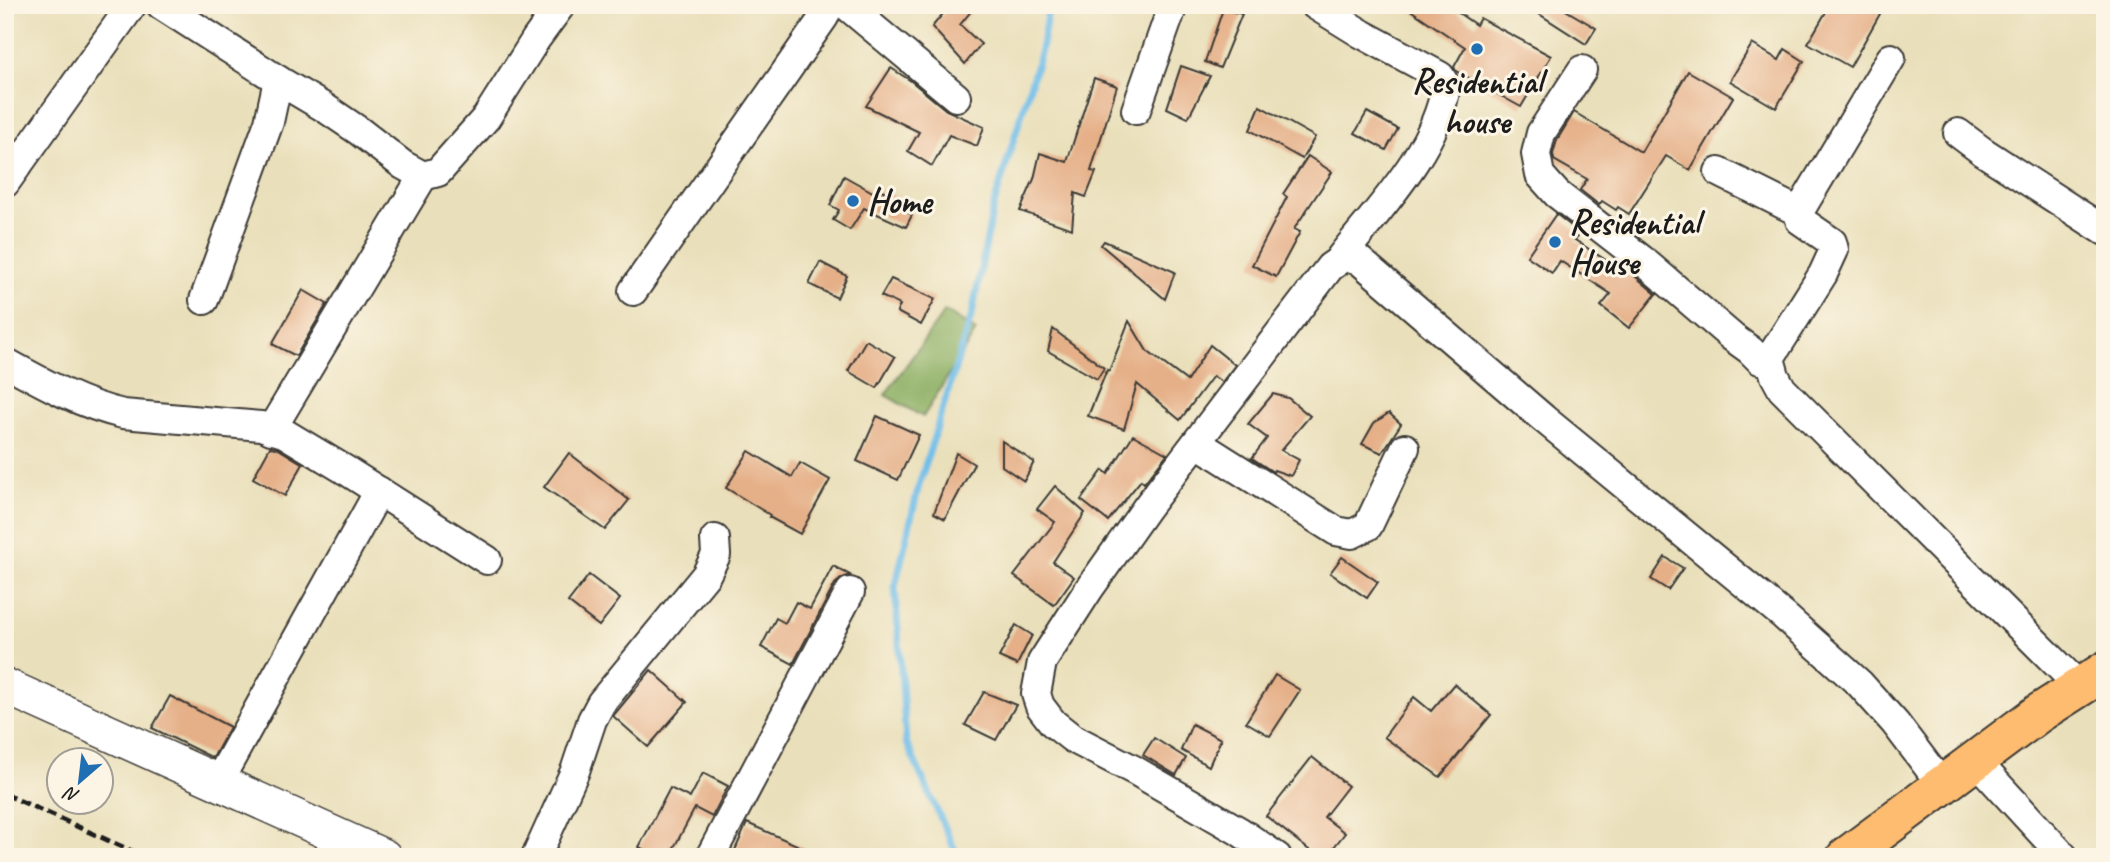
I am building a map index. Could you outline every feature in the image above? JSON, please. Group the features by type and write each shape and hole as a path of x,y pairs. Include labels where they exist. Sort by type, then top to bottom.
{"main road":[{"path":"1846,857 2039,713 2092,679"}],"street":[{"path":"5,183 132,5"},
{"path":"161,5 325,108 403,165 423,176 438,172 486,118 561,5"},
{"path":"633,291 816,29 829,5"},
{"path":"846,5 956,97"},
{"path":"1136,110 1172,5"},
{"path":"1277,857 1227,824 1134,770 1072,738 1053,723 1040,706 1036,694 1042,662 1089,589 1147,508 1330,267 1340,258 1418,156 1437,121 1446,86 1440,76 1315,5"},
{"path":"1582,70 1541,133 1536,154 1541,175 1557,194 1641,259 1759,360 1769,358 1823,274 1834,250 1832,243 1800,220 1799,212 1891,58"},
{"path":"204,300 269,122 278,80"},
{"path":"1958,133 2105,231"},
{"path":"1719,172 1799,212"},
{"path":"271,430 423,176"},
{"path":"1340,258 1346,256 1359,260 1544,419 1784,616 1860,684 1895,723 1942,785"},
{"path":"1769,358 1774,376 1782,389 2092,679"},
{"path":"5,362 49,386 103,410 261,426 284,433 487,560"},
{"path":"1197,443 1336,531 1352,534 1368,526 1405,448"},
{"path":"218,782 379,491"},
{"path":"536,857 570,783 601,702 706,575 716,555 715,539"},
{"path":"710,857 850,592"},
{"path":"5,686 384,857"},
{"path":"1976,761 2064,857"}],"green space":[{"path":"945,311 976,331 923,417 885,395"}],"building":[{"path":"950,5 976,5 960,25 981,44 965,64 932,27"},
{"path":"1403,5 1447,5 1476,25 1480,18 1551,56 1521,107 1456,71 1454,67 1465,47"},
{"path":"1535,5 1557,5 1596,28 1586,44 1533,10"},
{"path":"1830,5 1885,5 1850,67 1808,43"},
{"path":"1223,9 1242,14 1220,68 1205,62"},
{"path":"1752,44 1779,60 1785,49 1804,61 1776,108 1730,81"},
{"path":"1181,66 1210,76 1188,118 1167,108"},
{"path":"891,68 946,110 984,127 977,146 949,135 932,166 908,151 919,132 866,106"},
{"path":"1688,71 1733,97 1690,170 1666,156 1629,214 1602,201 1599,205 1580,190 1587,179 1554,160 1557,140 1574,112 1641,152"},
{"path":"1094,78 1117,86 1091,171 1096,172 1086,197 1075,193 1072,229 1020,211 1034,179 1040,153 1067,162"},
{"path":"1260,106 1315,137 1302,159 1250,130"},
{"path":"1367,112 1398,129 1386,150 1355,133"},
{"path":"1308,156 1332,172 1294,229 1300,232 1276,277 1252,265 1287,197 1283,194"},
{"path":"844,176 878,195 882,190 899,199 896,205 912,215 906,227 864,208 850,230 833,220 839,210 830,205"},
{"path":"1556,214 1580,233 1575,240 1627,274 1629,271 1656,294 1629,328 1601,306 1611,294 1560,261 1552,273 1527,256"},
{"path":"1104,241 1175,272 1165,299 1101,245"},
{"path":"820,262 847,276 837,298 809,284"},
{"path":"891,279 935,299 921,325 897,312 900,305 881,296"},
{"path":"303,290 327,304 296,356 272,344"},
{"path":"1129,321 1147,351 1187,381 1210,345 1235,365 1222,382 1213,376 1180,420 1137,384 1124,429 1088,416"},
{"path":"1053,329 1104,368 1097,379 1048,351"},
{"path":"866,340 895,357 877,388 848,371"},
{"path":"1273,394 1288,398 1310,416 1281,450 1299,460 1291,476 1274,470 1273,472 1252,458 1267,438 1248,424"},
{"path":"1389,413 1401,424 1382,453 1362,444 1374,423"},
{"path":"877,416 919,435 898,480 857,461"},
{"path":"1133,435 1167,454 1144,483 1141,480 1108,521 1081,500 1103,470 1108,474"},
{"path":"1002,441 1034,462 1024,481 1002,466"},
{"path":"270,447 277,448 303,464 285,496 253,478"},
{"path":"749,451 792,477 800,463 830,480 800,534 726,488"},
{"path":"569,453 629,500 605,530 544,487"},
{"path":"956,453 974,464 945,519 934,513"},
{"path":"1055,486 1085,513 1053,562 1074,577 1054,605 1014,576 1055,522 1037,509"},
{"path":"1342,557 1378,582 1367,598 1330,573"},
{"path":"1665,557 1683,568 1668,590 1651,579"},
{"path":"833,566 850,575 835,584 793,664 761,647 776,618 785,623 796,602 810,609"},
{"path":"589,575 620,599 599,626 568,602"},
{"path":"1016,625 1032,635 1017,665 999,657"},
{"path":"651,670 687,702 648,747 613,716"},
{"path":"1275,675 1300,690 1270,736 1246,722"},
{"path":"1454,684 1491,715 1440,777 1384,737 1414,697 1431,711"},
{"path":"984,692 1016,705 996,740 965,725"},
{"path":"170,696 230,727 213,758 152,728"},
{"path":"1192,724 1221,739 1209,766 1181,750"},
{"path":"1154,738 1186,758 1176,775 1143,755"},
{"path":"1312,757 1348,786 1324,817 1345,833 1326,857 1318,857 1266,816"},
{"path":"703,773 728,786 712,817 695,808 669,857 658,857 639,847 670,788 690,798"},
{"path":"747,823 824,857 732,857"}],"waterway":[{"path":"958,857 906,742 895,587 919,485 972,314 993,208 1041,50 1049,5"}],"railway":[{"path":"5,794 145,857"}],"place":[{"name":"Residential house","path":"1477,49"},
{"name":"Home","path":"853,201"},
{"name":"Residential House","path":"1555,242"}]}
